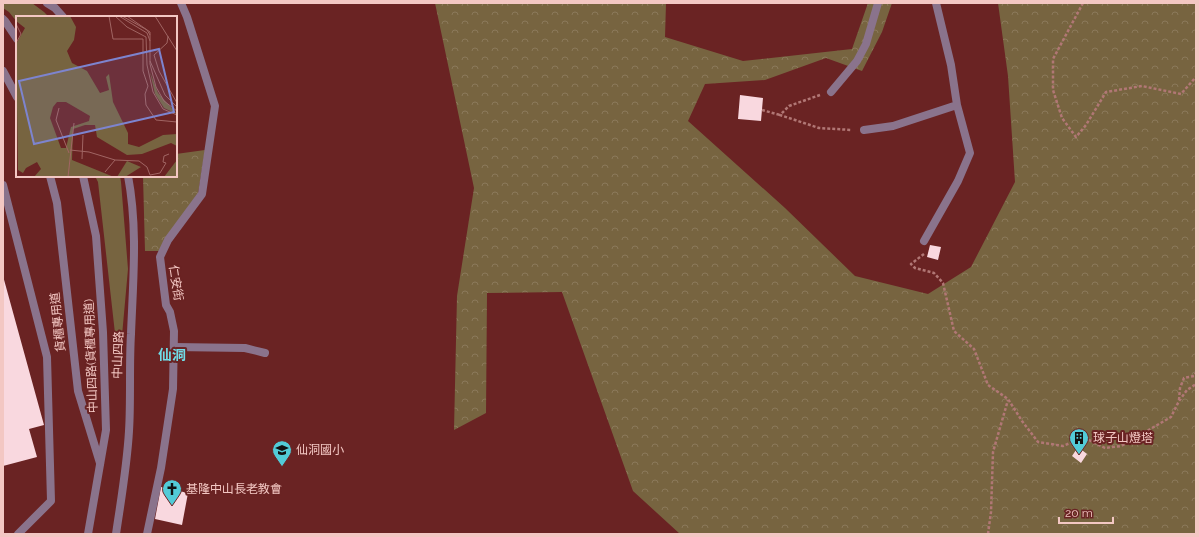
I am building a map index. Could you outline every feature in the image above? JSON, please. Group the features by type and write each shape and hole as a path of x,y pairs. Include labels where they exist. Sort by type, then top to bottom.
{"street":[{"path":"47,3 55,8 62,16"},
{"name":"仁安街","path":"147,534 161,468 173,389 174,331 170,312 166,305 160,257 168,240 202,194 215,106 187,17 181,3"},
{"path":"831,92 857,61 866,44 878,3"},
{"path":"924,241 958,181 970,153 957,105 951,65 936,3"},
{"path":"3,19 16,37"},
{"path":"3,71 16,95"},
{"path":"864,130 892,126 957,105"},
{"name":"貨櫃專用道","path":"50,177 57,203 78,391 100,463"},
{"name":"中山四路(貨櫃專用道)","path":"83,177 96,236 103,332 106,430 88,534"},
{"name":"中山四路","path":"116,534 129,431 134,256 132,199 128,177"},
{"path":"3,185 47,357 51,501 18,534"},
{"path":"174,347 246,348 266,353"}],"path":[{"path":"1083,3 1053,59 1053,90 1062,118 1076,137 1086,125 1106,92 1142,86 1181,94 1196,77"},
{"path":"831,92 789,106 780,115 819,128 864,130"},
{"path":"762,110 781,115"},
{"path":"924,241 925,254 911,264 916,268 934,273 943,283 954,331 974,349 988,385 1008,399 1038,442 1063,446 1085,438 1106,448 1121,446 1171,417 1179,401 1187,390 1196,384"},
{"path":"1179,401 1180,388 1184,378 1194,376 1196,373"},
{"path":"988,534 991,512 993,452 1008,399"}],"green space":[{"path":"3,3 32,3 48,16 16,16 16,21 9,12 3,8"},
{"path":"435,3 666,3 665,37 743,61 852,49 868,3 892,3 882,32 862,71 826,58 765,80 705,84 688,121 785,208 855,276 928,294 971,267 1015,182 1008,76 998,3 1196,3 1196,534 680,534 633,491 562,292 487,293 486,413 454,430 457,296 474,188"},
{"path":"205,150 198,194 159,251 145,251 143,177 177,177 177,154"},
{"path":"96,177 120,177 121,182 128,269 119,369 98,182"}],"building":[{"path":"740,95 763,98 761,121 738,119"},
{"path":"930,245 941,247 938,260 927,257"},
{"path":"3,276 44,425 29,429 37,457 3,466"},
{"name":"球子山燈塔","path":"1078,447 1087,454 1081,463 1072,456"},
{"name":"基隆中山長老教會","path":"161,487 188,493 182,525 155,519"}],"place":[{"name":"球子山燈塔","path":"1079,455"},
{"name":"仙洞國小","path":"282,467"},
{"name":"基隆中山長老教會","path":"172,506"}],"district":[{"name":"仙洞","path":"172,355"}]}
